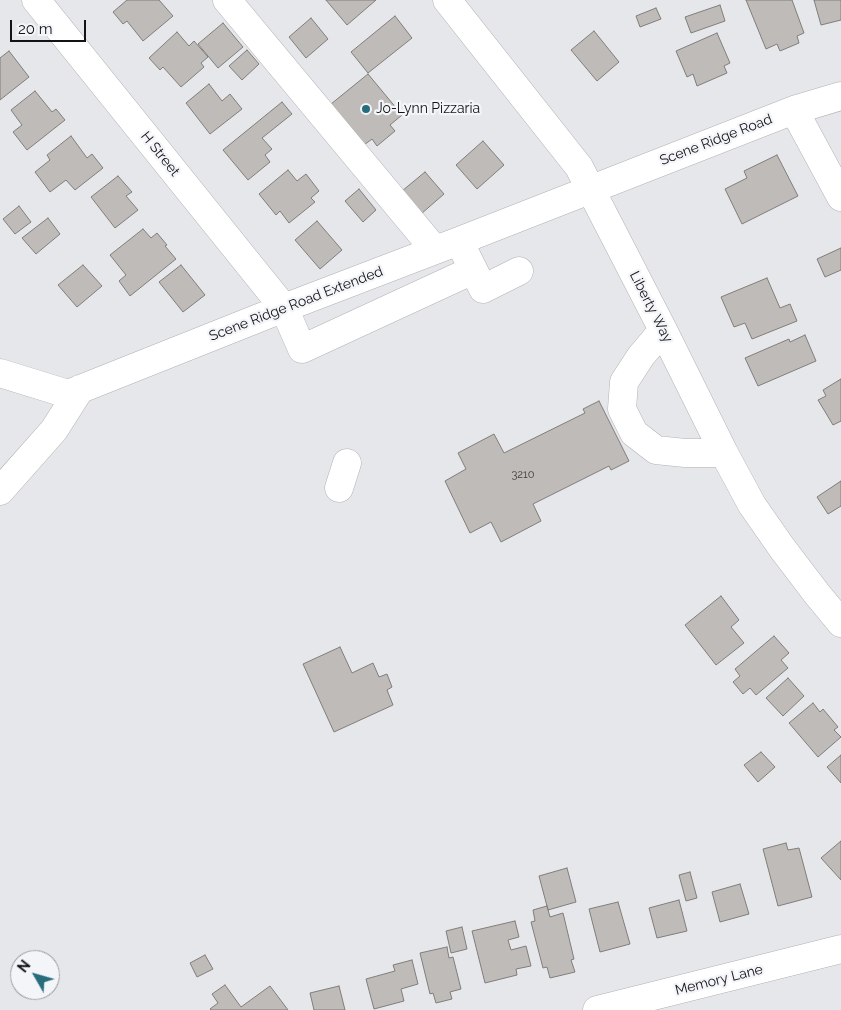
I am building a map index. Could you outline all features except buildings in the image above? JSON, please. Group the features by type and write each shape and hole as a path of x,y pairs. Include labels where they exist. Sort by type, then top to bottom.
{"street":[{"name":"H Street","path":"36,0 284,308 302,349 374,316"},
{"path":"227,0 441,248 473,270 482,289 519,271"},
{"name":"Liberty Way","path":"447,0 579,167 752,505 782,548 841,623"},
{"name":"Scene Ridge Road","path":"591,189 794,110 841,96"},
{"path":"794,110 841,197"},
{"name":"Scene Ridge Road Extended","path":"0,373 68,394 591,189"},
{"path":"441,248 444,283"},
{"path":"356,280 374,316 473,270"},
{"path":"663,330 641,356 624,382 622,409 634,433 656,450 685,453 724,453"},
{"path":"0,491 54,430 80,389"},
{"path":"339,488 347,463"},
{"name":"Memory Lane","path":"597,1010 841,949"}],"place":[{"name":"Jo-Lynn Pizzaria","path":"366,109"}]}
